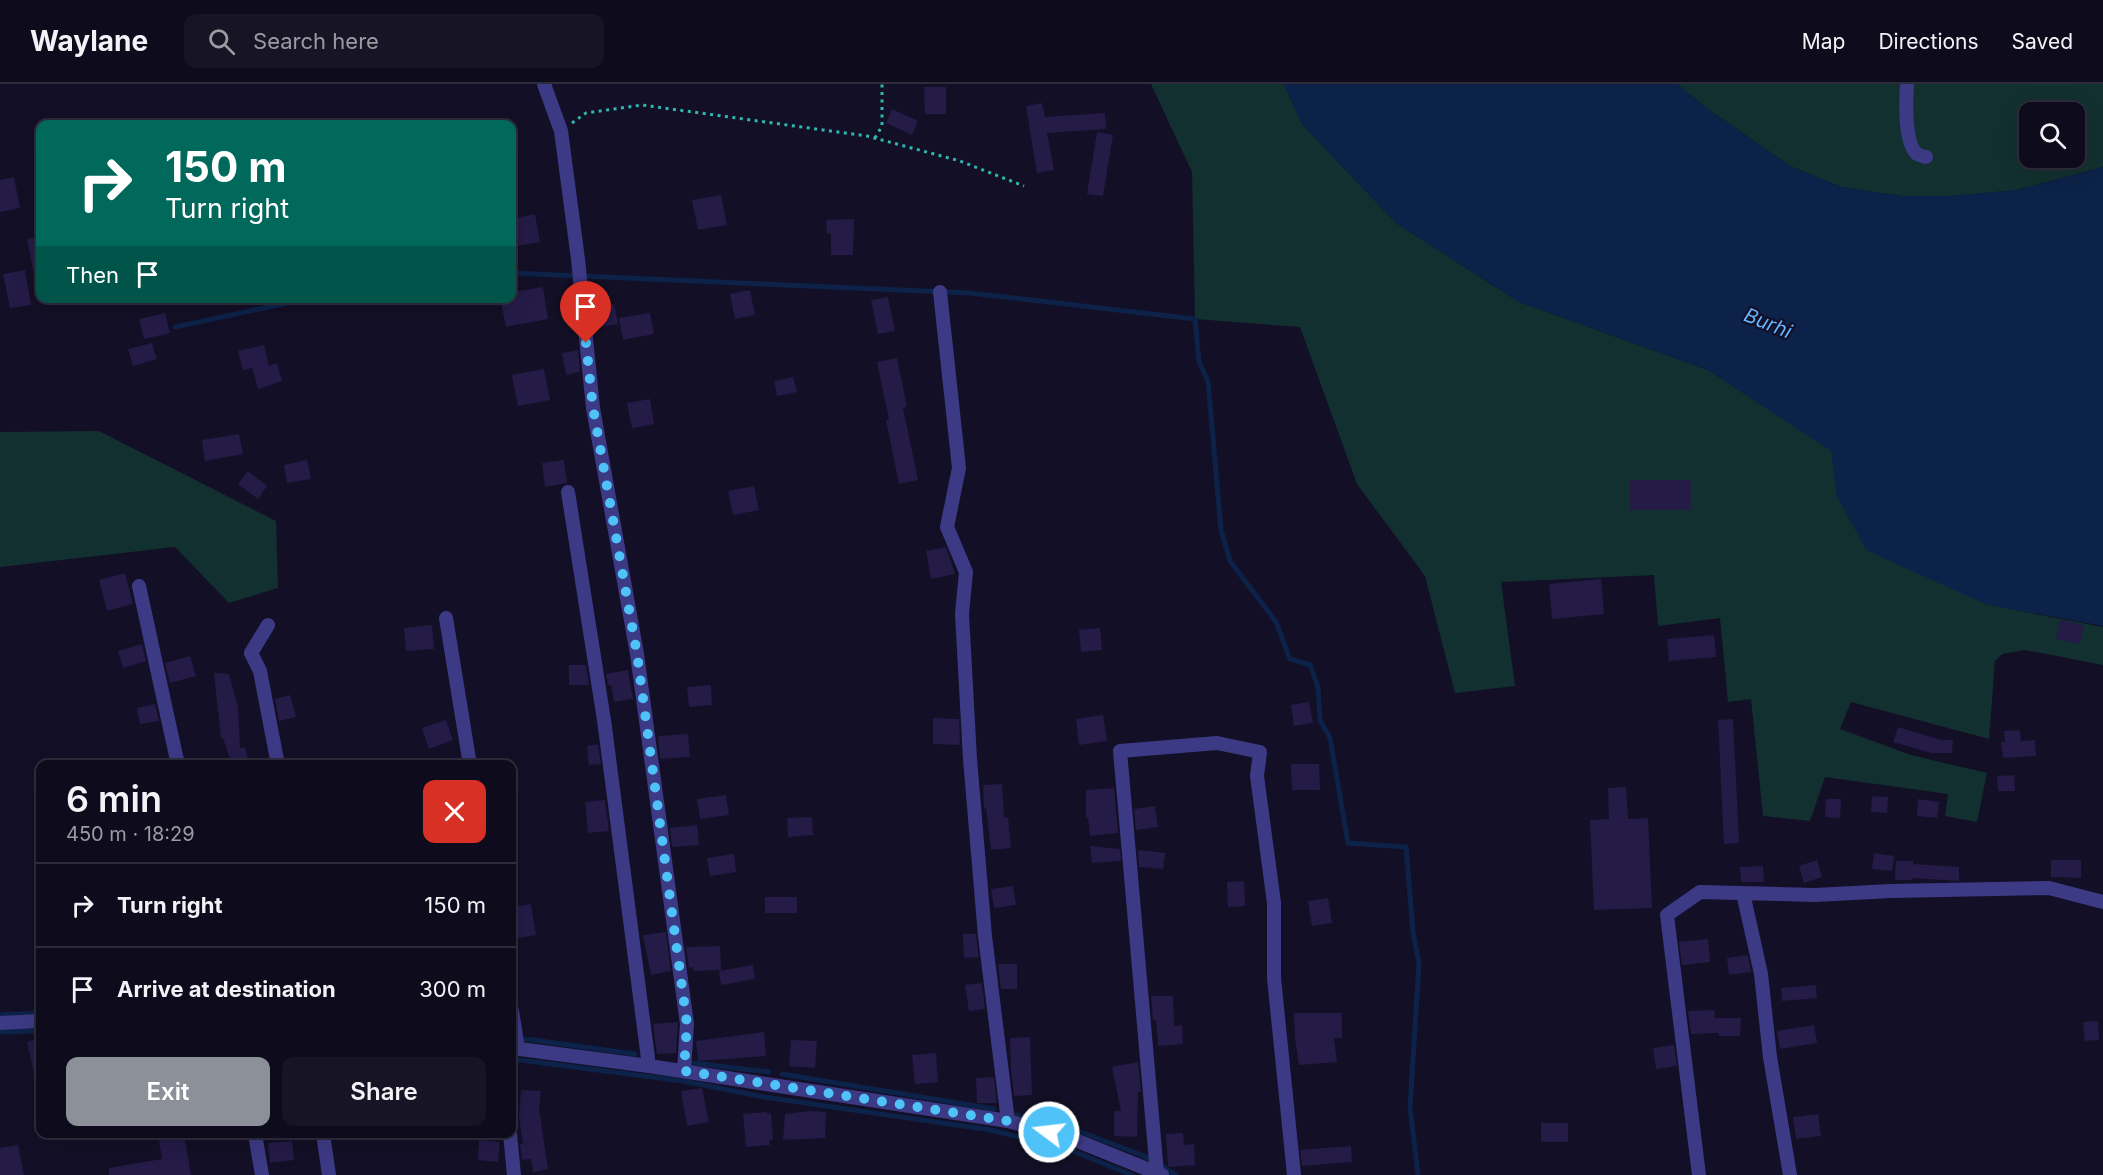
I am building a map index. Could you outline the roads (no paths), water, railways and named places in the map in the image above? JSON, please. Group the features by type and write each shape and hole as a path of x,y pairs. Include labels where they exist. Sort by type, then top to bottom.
{"street":[{"path":"544,84 561,131 578,259 593,408 637,654 686,1012 684,1071"},
{"path":"1908,84 1906,100 1910,140 1917,154 1926,158"},
{"path":"940,292 959,468 947,527 966,572 962,614 970,759 985,936 1008,1121"},
{"path":"568,492 604,720 650,1066"},
{"path":"139,586 177,760"},
{"path":"446,618 469,760"},
{"path":"268,625 251,653 260,671 277,760"},
{"path":"516,1048 684,1071 1008,1121 1070,1138 1160,1174 1120,751 1217,743 1260,752 1257,776 1274,903 1274,978 1294,1175"},
{"path":"1699,1175 1667,915 1700,892 1815,895 2049,888 2103,902"},
{"path":"1743,893 1761,974 1770,1057 1790,1175"},
{"path":"0,1023 36,1021"},
{"path":"256,1138 262,1175"},
{"path":"323,1138 328,1175"},
{"path":"510,1138 514,1175"}],"water":[{"name":"Burhi","path":"1284,84 1677,84 1709,110 1792,167 1841,187 1902,196 1952,196 2017,190 2103,167 2103,626 1985,604 1866,550 1837,496 1831,451 1708,370 1519,302 1396,223 1302,124"}],"waterway":[{"path":"516,273 970,293 1195,319 1199,362 1208,381 1221,530 1230,561 1276,622 1290,659 1310,665 1318,687 1320,720 1330,738 1348,843 1406,847 1413,932 1419,963 1410,1107 1418,1175"},
{"path":"175,327 288,303"},
{"path":"0,1015 36,1013"},
{"path":"0,1032 36,1031"},
{"path":"526,1039 635,1054"},
{"path":"516,1060 683,1081 764,1097 991,1130 1070,1150 1132,1175"},
{"path":"694,1063 769,1072"},
{"path":"782,1074 994,1109"},
{"path":"1016,1115 1081,1132 1144,1156 1176,1175"}]}
